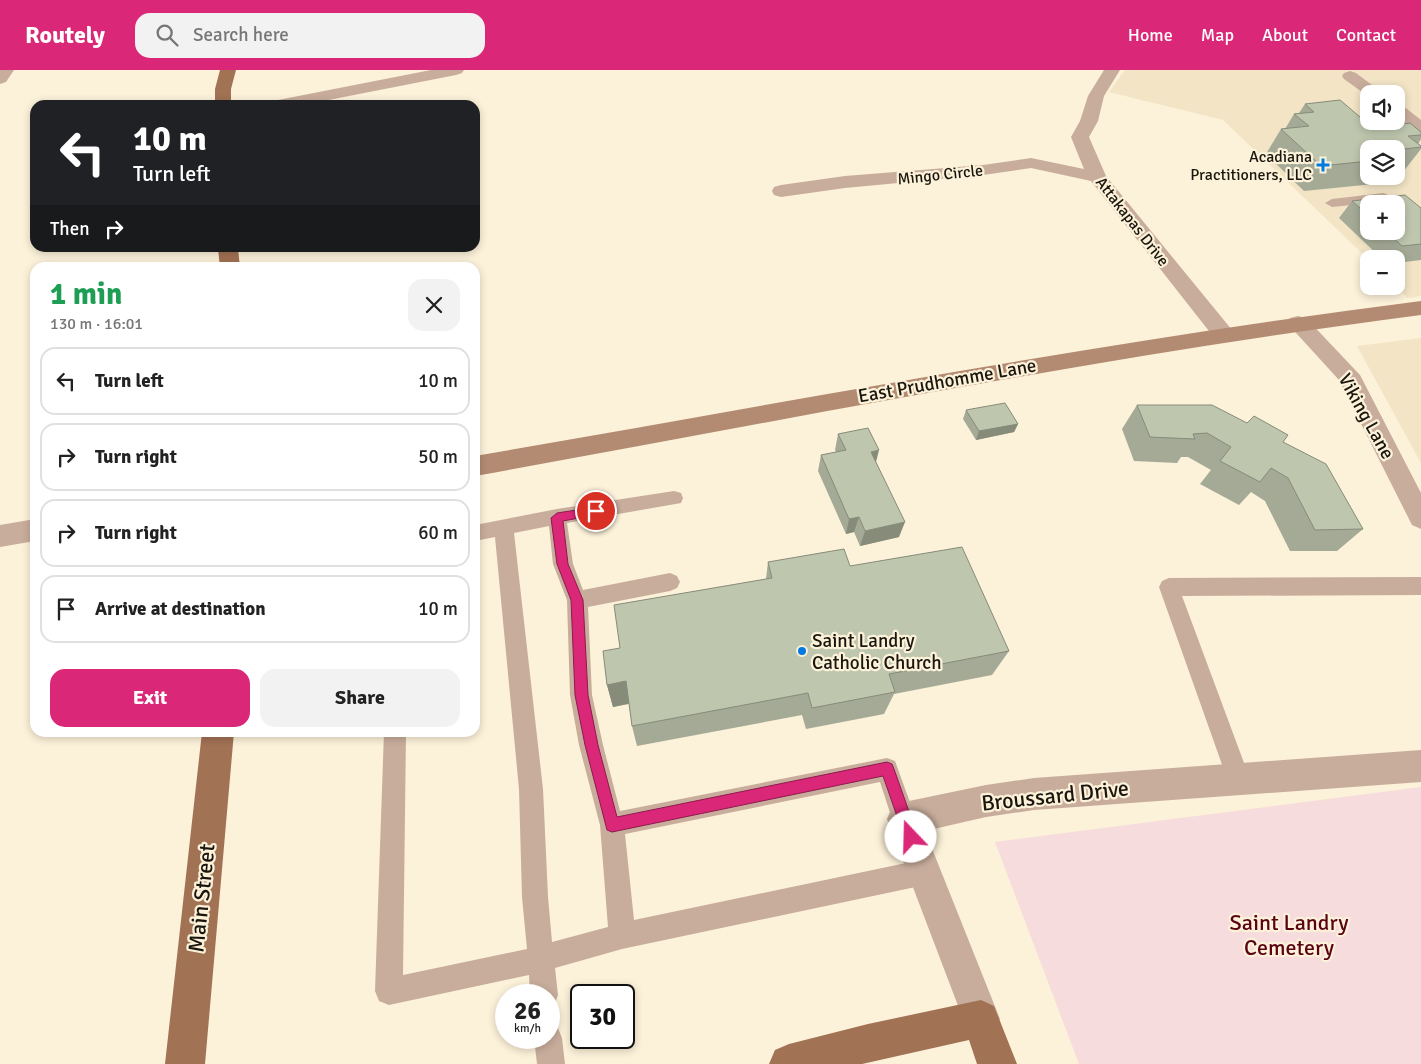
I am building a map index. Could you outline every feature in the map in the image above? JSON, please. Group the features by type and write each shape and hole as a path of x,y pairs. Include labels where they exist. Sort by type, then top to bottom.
{"main road":[{"path":"223,100 223,89 228,70"},
{"name":"Main Street","path":"185,1064 218,737"},
{"path":"789,1064 868,1043 981,1019 997,1064"}],"street":[{"path":"0,79 6,70"},
{"path":"303,100 456,70"},
{"path":"1031,163 1066,145 1089,121 1096,96 1112,70"},
{"path":"1350,76 1363,85"},
{"path":"1405,116 1421,128"},
{"name":"Attakapas Drive","path":"1066,145 1097,177 1224,335"},
{"name":"Mingo Circle","path":"781,191 844,182 983,170 1031,163 1097,177"},
{"name":"East Prudhomme Lane","path":"480,465 1037,364 1298,323 1421,308"},
{"name":"Viking Lane","path":"1298,323 1348,375 1421,518"},
{"path":"0,536 30,531"},
{"name":"Broussard Drive","path":"904,819 986,801 1034,794 1421,766"},
{"path":"904,819 981,1019"}],"lane":[{"path":"1332,203 1360,200"},
{"path":"480,532 674,498"},
{"path":"557,518 563,564 577,600 582,695 591,745 612,825 622,936"},
{"path":"504,528 531,789 535,896 543,984"},
{"path":"577,600 670,582"},
{"path":"1238,779 1169,587 1421,586"},
{"path":"394,737 389,991 541,959 622,936 925,872"},
{"path":"612,825 887,769 904,819"},
{"path":"549,1049 551,1064"}],"shaded area":[{"path":"1125,70 1421,70 1421,296 1407,298 1404,295 1405,250 1360,251 1223,120 1109,92"},
{"path":"1421,338 1421,463 1357,346"}],"green space":[{"name":"Saint Landry Cemetery","path":"1421,787 1421,1064 1079,1064 995,842"}],"building":[{"path":"1340,100 1360,117 1360,130 1405,130 1405,124 1410,123 1421,132 1421,135 1408,136 1421,147 1405,149 1405,140 1360,140 1360,162 1321,166 1281,129 1309,126 1294,114 1314,112 1305,104"},
{"path":"1405,195 1421,208 1421,244 1402,246 1396,240 1405,240"},
{"path":"1360,200 1360,208 1352,201"},
{"path":"1005,403 1018,424 979,431 966,410"},
{"path":"1137,405 1212,405 1247,423 1254,416 1288,435 1283,442 1326,464 1363,529 1315,530 1288,478 1271,468 1260,482 1220,461 1231,447 1207,433 1193,434 1195,439 1150,437"},
{"path":"868,428 879,450 871,452 905,522 865,531 859,517 849,519 821,455 846,450 838,434"},
{"name":"Saint Landry Catholic Church","path":"962,547 1009,651 889,674 895,692 812,708 808,693 632,726 626,681 607,685 603,651 620,648 614,605 772,578 768,562 844,549 850,566"}],"place":[{"name":"Acadiana Practitioners, LLC","path":"1323,165"},
{"name":"Saint Landry Catholic Church","path":"802,651"}],"route":[{"path":"596,511 557,518 563,564 577,600 582,695 591,745 612,825 887,769 911,837"}]}
